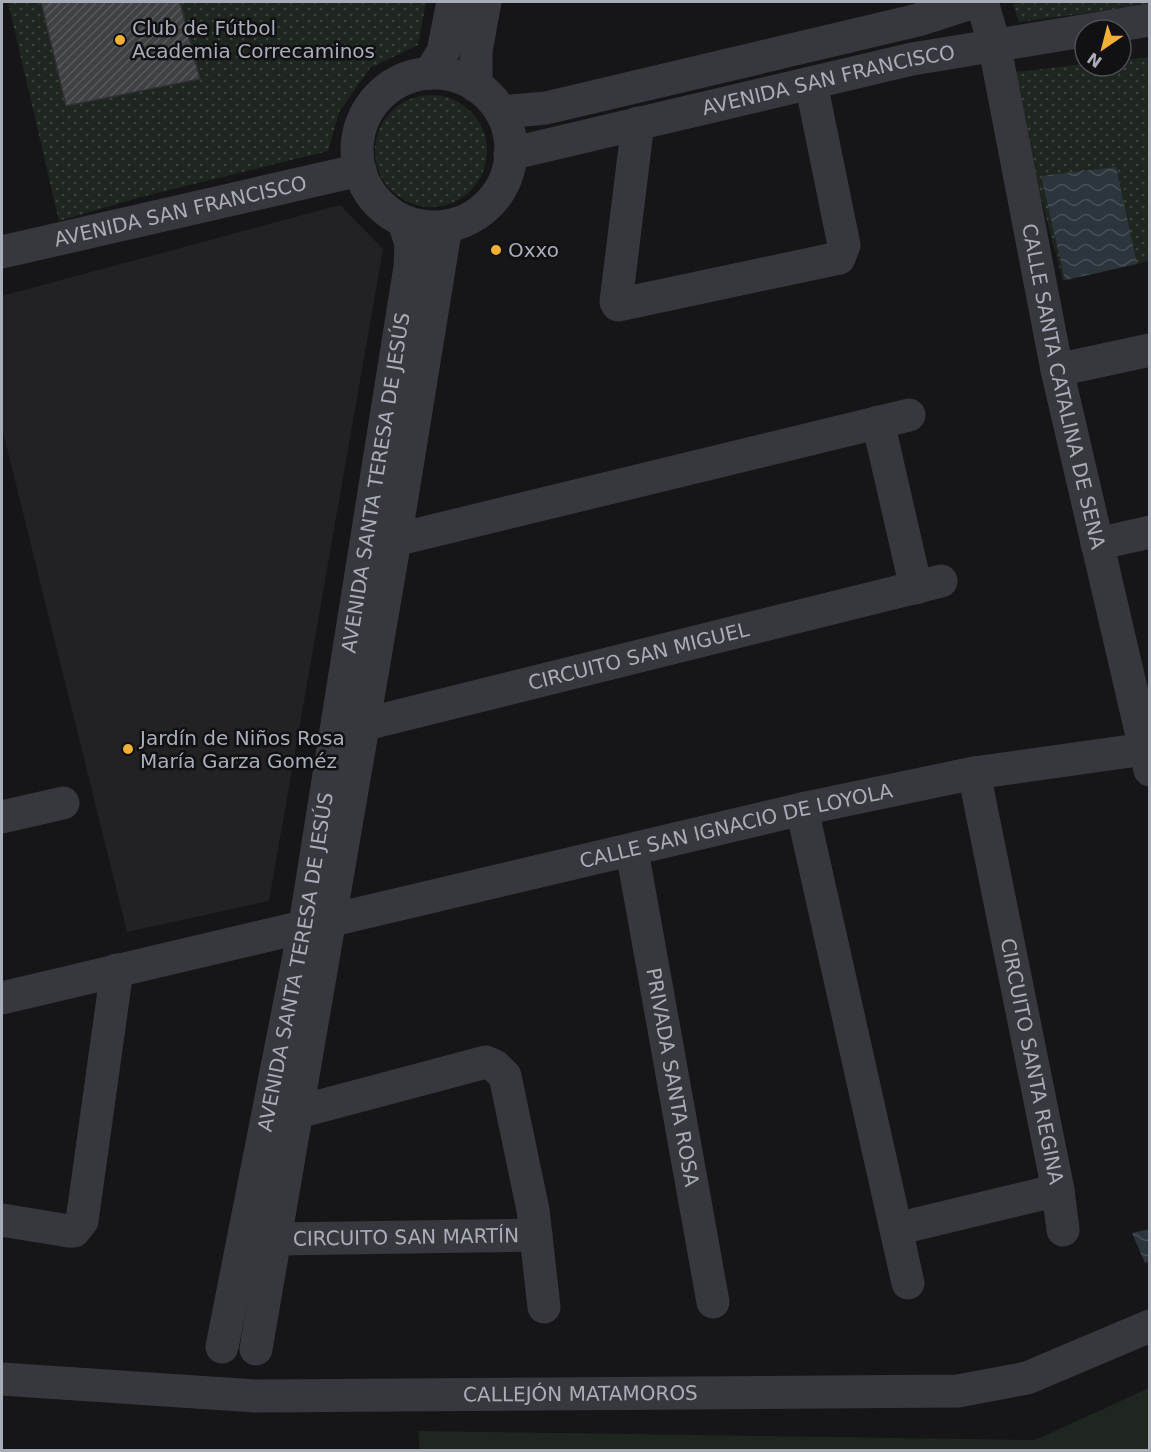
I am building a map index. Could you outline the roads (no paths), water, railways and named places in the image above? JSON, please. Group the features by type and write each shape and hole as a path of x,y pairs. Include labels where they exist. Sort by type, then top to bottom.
{"street":[{"path":"430,73 443,52 453,2"},
{"path":"476,86 476,51 485,2"},
{"name":"AVENIDA SAN FRANCISCO","path":"501,112 546,108 724,64 918,20 974,2"},
{"name":"CALLE SANTA CATALINA DE SENA","path":"982,2 994,44 1057,370 1097,544 1143,711 1147,759"},
{"name":"AVENIDA SAN FRANCISCO","path":"510,154 912,59 1149,20"},
{"path":"724,64 734,101"},
{"path":"430,73 462,78 476,86 501,112 508,129 509,170 500,190 486,208 467,220 432,227 404,222 381,206 368,190 360,171 358,136 372,105 383,92 398,82 430,73"},
{"path":"638,123 616,302 618,305 838,258 844,245 811,83"},
{"name":"AVENIDA SAN FRANCISCO","path":"2,252 360,171"},
{"name":"AVENIDA SANTA TERESA DE JESÚS","path":"222,1347 362,725 366,625 395,540 411,244 404,222"},
{"name":"AVENIDA SANTA TERESA DE JESÚS","path":"256,1349 298,1112 318,922 401,412 446,226"},
{"path":"1057,370 1149,350"},
{"name":"CIRCUITO SAN MIGUEL","path":"362,725 929,584 894,418 395,540"},
{"path":"1097,544 1149,532"},
{"name":"CALLE SAN IGNACIO DE LOYOLA","path":"2,998 802,809 974,773 1147,759"},
{"name":"CIRCUITO SANTA REGINA","path":"896,1229 1058,1190 974,773"},
{"path":"2,817 63,803"},
{"path":"802,809 908,1283"},
{"name":"PRIVADA SANTA ROSA","path":"632,851 713,1302"},
{"path":"2,1220 69,1231 74,1231 82,1221 117,970"},
{"name":"CIRCUITO SAN MARTÍN","path":"298,1112 486,1062 495,1066 505,1076 536,1235 544,1307"},
{"path":"1058,1190 1063,1230"},
{"name":"CIRCUITO SAN MARTÍN","path":"277,1239 536,1235"},
{"name":"CALLEJÓN MATAMOROS","path":"2,1379 255,1396 958,1391 1027,1377 1149,1326"}],"water":[{"path":"1116,167 1137,264 1065,280 1041,176"},
{"path":"1149,1229 1149,1261 1145,1263 1132,1233"}],"place":[{"name":"Club de Fútbol Academia Correcaminos","path":"120,40"},
{"name":"Oxxo","path":"496,250"},
{"name":"Jardín de Niños Rosa María Garza Goméz","path":"128,749"}]}
